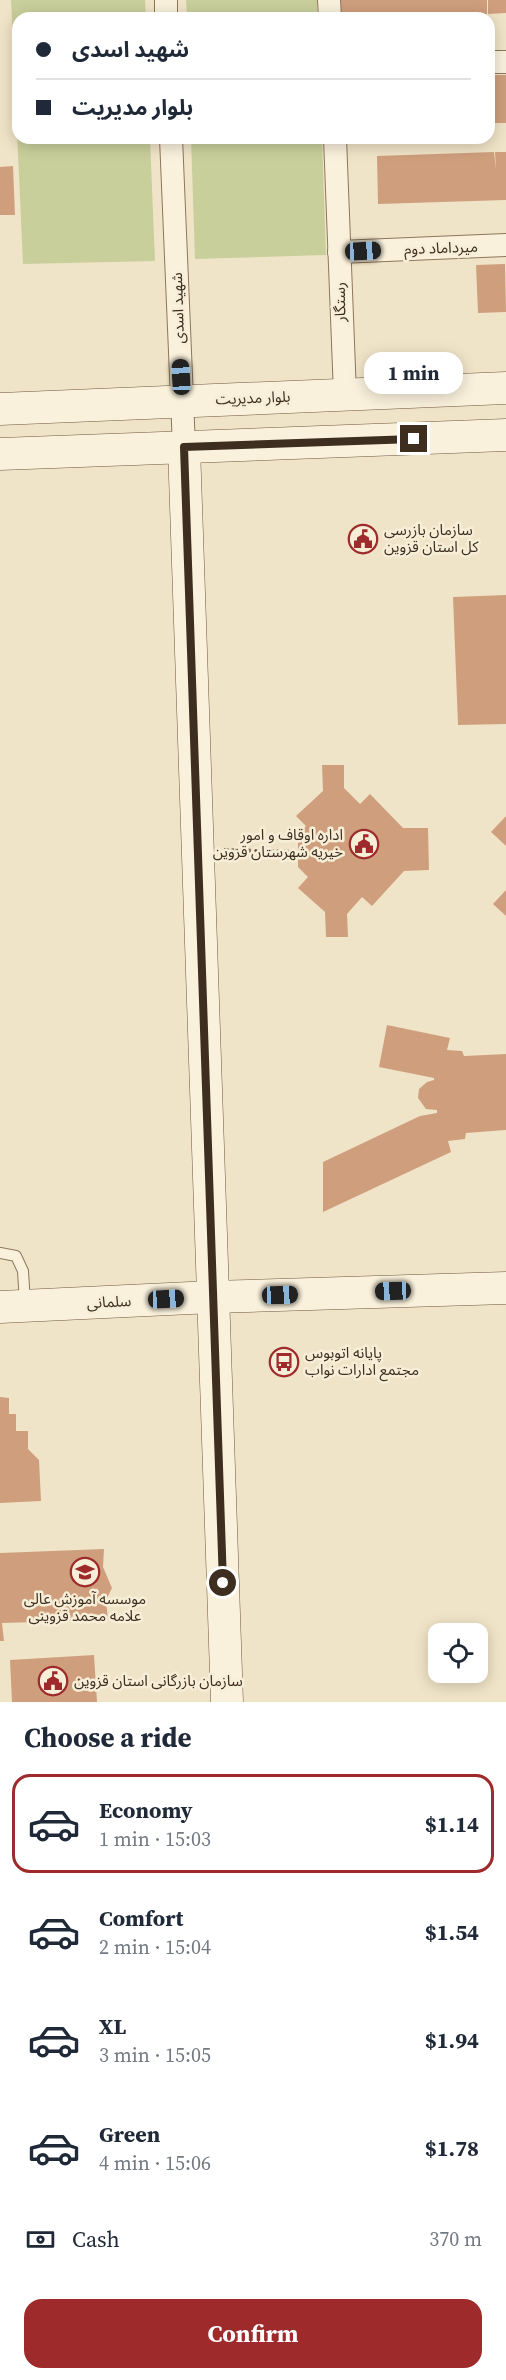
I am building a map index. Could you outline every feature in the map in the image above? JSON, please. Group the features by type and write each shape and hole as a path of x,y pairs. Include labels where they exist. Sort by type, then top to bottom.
{"street":[{"name":"شهید اسدی","path":"171,144 184,447 227,1702"},
{"name":"رستگار","path":"334,144 345,394"},
{"name":"میرداماد دوم","path":"339,252 506,245"},
{"name":"بلوار مدیریت","path":"0,408 506,388"},
{"path":"0,454 506,435"},
{"name":"سلمانی","path":"12,1307 212,1297 506,1288"}],"lane":[{"path":"0,1253 16,1256 21,1263 12,1307"}],"path":[{"path":"198,849 298,852"}],"green space":[{"path":"11,0 145,0 146,12 12,12 12,22"},
{"path":"186,0 317,0 317,12 187,12"},
{"path":"18,144 150,144 155,261 23,264"},
{"path":"191,144 322,144 326,255 195,259"}],"building":[{"path":"339,0 487,0 487,12 339,12"},
{"path":"488,0 506,0 506,13 488,12"},
{"path":"495,75 506,75 506,123 495,123"},
{"path":"494,152 496,170 495,152 506,152 506,200 378,204 377,156"},
{"path":"13,166 15,215 0,215 0,167"},
{"path":"505,264 506,312 478,313 476,265"},
{"path":"506,595 506,724 458,725 453,597"},
{"name":"اداره اوقاف و امور خیریه شهرستان قزوین","path":"322,765 344,765 344,788 360,804 370,794 403,828 428,828 429,870 404,871 372,906 362,897 347,914 348,937 326,937 325,912 298,888 308,877 298,867 298,836 306,826 296,816 323,791"},
{"path":"506,816 506,846 491,832"},
{"path":"506,890 506,916 493,904"},
{"path":"387,1025 450,1038 447,1050 462,1051 464,1056 506,1054 506,1130 466,1133 465,1139 448,1141 451,1152 323,1212 323,1162 420,1116 437,1113 437,1110 426,1109 418,1098 419,1089 434,1078 379,1067"},
{"path":"0,1397 9,1398 9,1414 16,1414 16,1431 28,1431 28,1449 39,1460 41,1501 0,1503"},
{"path":"104,1549 103,1567 112,1588 106,1600 108,1620 2,1623 4,1641 0,1641 0,1553"},
{"name":"سازمان بازرگانی استان قزوین","path":"94,1655 97,1702 12,1702 10,1660"}],"place":[{"name":"سازمان بازرسی کل استان قزوین","path":"363,539"},
{"name":"اداره اوقاف و امور خیریه شهرستان قزوین","path":"364,844"},
{"name":"پایانه اتوبوس مجتمع ادارات نواب","path":"284,1362"},
{"name":"موسسه آموزش عالی علامه محمد قزوینی","path":"85,1572"},
{"name":"سازمان بازرگانی استان قزوین","path":"53,1681"}],"route":[{"path":"223,1583 184,447 414,439"}]}
